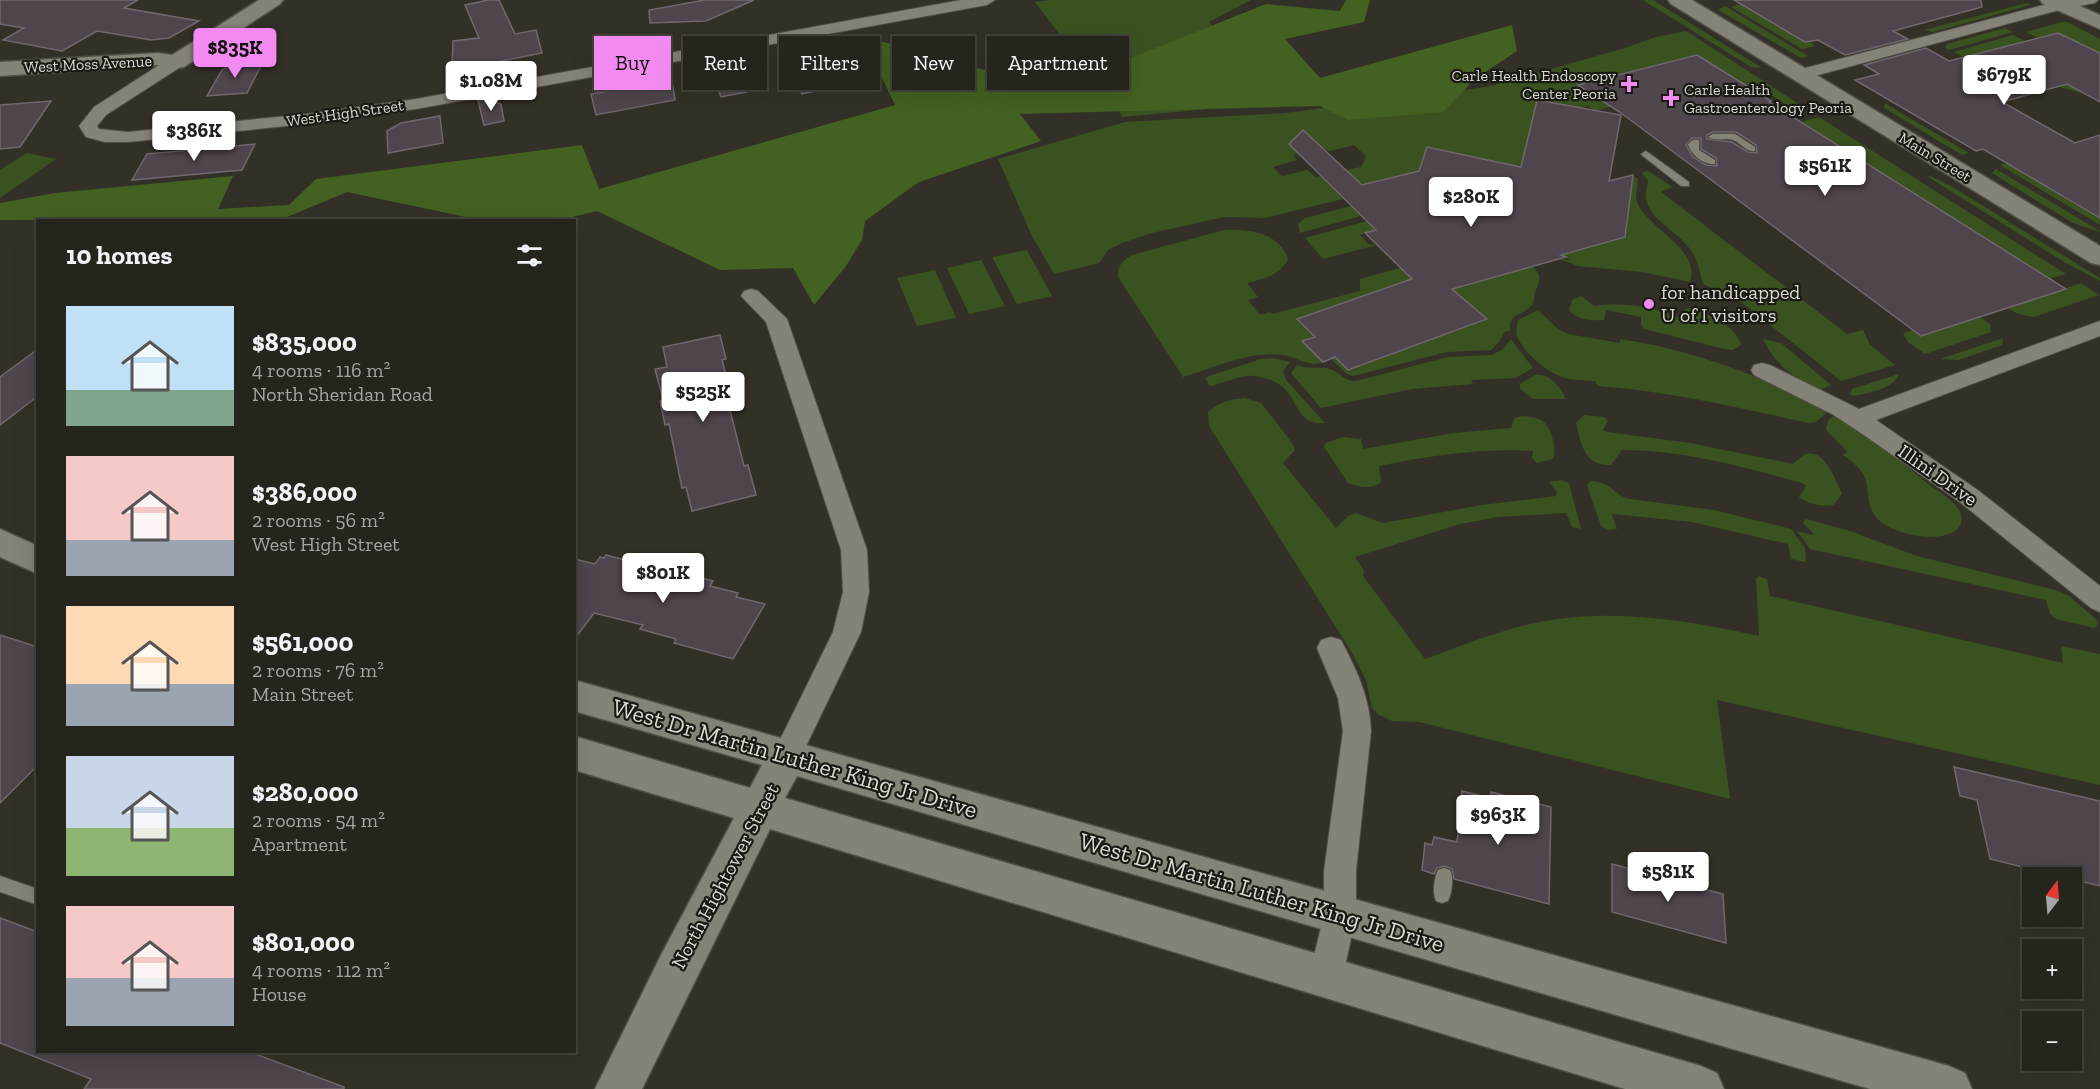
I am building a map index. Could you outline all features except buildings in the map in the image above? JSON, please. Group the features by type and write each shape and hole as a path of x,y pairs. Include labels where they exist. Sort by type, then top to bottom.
{"main road":[{"path":"176,62 273,0"},
{"name":"Main Street","path":"1678,0 2100,257"},
{"path":"2062,2 2100,23"},
{"name":"West Moss Avenue","path":"0,69 158,59 176,62"},
{"path":"0,535 36,545"},
{"path":"0,542 36,560"},
{"name":"West Dr Martin Luther King Jr Drive","path":"576,696 1949,1089"},
{"path":"576,754 1701,1089"},
{"name":"North Hightower Street","path":"618,1089 676,970 787,756"}],"street":[{"name":"West High Street","path":"176,62 100,111 88,126 92,133 105,137 128,137 341,115 473,94 987,0"},
{"path":"1800,75 2062,2 2090,0"},
{"name":"North Hightower Street","path":"751,296 776,318 854,550 858,577 853,615 847,632 787,756"},
{"path":"1858,419 1882,408 2100,328"},
{"name":"Illini Drive","path":"1762,370 1858,419 1970,497 2100,601"},
{"path":"1326,976 1340,915 1340,871 1352,776 1357,712 1345,675 1331,648"}],"lane":[{"path":"1713,137 1735,137 1752,149"},
{"path":"1696,142 1693,144 1695,151 1712,162"},
{"path":"1646,154 1685,184"},
{"path":"1442,895 1444,876"},
{"path":"0,884 36,896"}],"green space":[{"path":"1050,0 1251,0 1209,22 1281,102 1123,117 1102,90 1129,90 1129,36 1061,36 1035,2"},
{"path":"1346,0 1370,0 1364,22 1285,39 1320,78 1512,25 1517,51 1475,79 1443,112 1348,120 1320,106 1020,114 1041,141 919,182 865,221 862,240 846,266 814,305 793,268 720,270 597,211 564,219 475,219 347,192 282,219 0,220 0,203 55,193 233,176 218,209 289,205 316,179 582,145 599,189 895,105 880,74 880,41 892,44 892,90 975,90 975,67 987,71 987,90 1129,90 1129,59 1266,4 1340,11"},
{"path":"1643,0 1653,0 1762,68 1751,67"},
{"path":"2027,3 2030,5 1933,32 1924,30"},
{"path":"1741,4 1815,46 1802,49 1731,7"},
{"path":"1725,6 1808,56 1801,58 1718,10"},
{"path":"2067,22 2100,39 2100,53 2058,33 2038,38 2026,32"},
{"path":"2005,28 2013,32 1949,50 1945,47 1947,44"},
{"path":"1686,31 1802,106 1793,109 1754,84 1746,86 1697,55 1578,85 1610,107 1595,111 1588,106 1567,111 1556,103 1537,100 1521,165 1427,147 1436,167 1337,192 1343,199 1265,218 1224,217 1152,233 1108,250 1099,263 1054,274 1032,236 998,159 1125,122 1285,113 1487,87 1656,37","holes":["1354,145 1366,156 1361,167 1316,177 1307,170 1282,176 1273,167 1297,160 1293,155 1320,148 1330,151"]},
{"path":"2013,35 2025,41 1999,49 2086,94 1981,67 1954,52"},
{"path":"1885,104 1969,153 1962,155 1884,108"},
{"path":"1819,117 2066,274 2049,279 1801,122"},
{"path":"27,153 56,159 0,198 0,170"},
{"path":"2006,163 2091,213 2100,210 2100,225 2000,165"},
{"path":"1996,169 2100,232 2073,223 1992,173"},
{"path":"1648,171 1673,187 1661,192 1847,334 1863,330 1870,345 1895,365 1841,381 1741,302 1703,284 1693,253 1659,220 1649,206 1646,197 1648,181 1642,173"},
{"path":"1633,175 1638,179 1636,196 1639,206 1645,215 1682,250 1691,271 1690,282 1642,272 1578,266 1560,259 1571,260 1560,254 1624,237"},
{"path":"1928,177 1951,186 2100,278 2100,281 2064,262"},
{"path":"1351,206 1361,216 1300,233 1298,224 1305,218"},
{"path":"1367,221 1375,230 1360,235 1368,244 1377,245 1323,259 1305,238"},
{"path":"1224,230 1243,230 1262,234 1278,243 1288,259 1276,273 1247,283 1258,297 1248,300 1260,315 1270,312 1272,314 1360,291 1360,279 1410,265 1421,276 1297,319 1315,337 1303,341 1323,362 1313,364 1283,355 1258,355 1183,377 1118,277 1118,270 1123,261 1132,255"},
{"path":"1027,250 1052,296 1017,304 992,257"},
{"path":"981,260 1005,306 969,314 947,268"},
{"path":"1532,266 1539,277 1533,304 1511,320 1510,331 1504,332 1499,342 1491,350 1447,352 1353,376 1347,374 1331,359 1335,357 1348,370 1487,320 1452,289"},
{"path":"935,270 956,318 917,326 897,278"},
{"path":"2081,283 2099,295 2034,317 2018,314 2008,308"},
{"path":"1581,296 1594,306 1616,304 1637,306 1678,317 1685,309 1691,308 1728,326 1741,345 1733,350 1724,349 1644,329 1641,325 1641,317 1606,310 1604,320 1580,318 1569,310 1572,300"},
{"path":"1538,310 1558,329 1568,334 1620,343 1620,339 1701,357 1753,376 1828,411 1816,422 1809,423 1704,401 1625,388 1598,386 1595,381 1562,377 1535,360 1523,347 1516,334 1518,320"},
{"path":"1980,317 1990,324 1991,332 1925,354 1908,342 1903,334 1913,329 1922,336"},
{"path":"2003,338 2002,345 1959,360 1940,359"},
{"path":"1511,339 1533,368 1515,378 1471,380 1473,384 1412,389 1321,408 1291,373 1297,365 1326,368 1348,380 1356,381 1448,357 1492,355 1503,349"},
{"path":"1763,339 1781,343 1831,385 1819,390 1793,375 1774,358"},
{"path":"1274,358 1290,362 1283,371 1286,380 1325,423 1316,423 1304,417 1285,389 1267,379 1246,376 1210,386 1205,379 1261,359"},
{"path":"1899,374 1892,383 1879,390 1852,396 1850,394 1852,389"},
{"path":"1535,375 1550,379 1558,386 1566,399 1533,399 1520,389 1520,384"},
{"path":"1245,398 1261,403 1292,443 1295,450 1283,463 1336,528 1348,516 1356,513 1383,523 1482,505 1556,496 1557,492 1549,482 1561,480 1569,483 1581,529 1572,527 1566,513 1498,517 1460,524 1355,557 1364,570 1363,576 1425,659 1521,626 1563,618 1591,616 1676,621 1759,636 1756,578 1759,576 1767,579 1770,596 2063,663 2061,646 2100,654 2100,785 1717,700 1730,799 1419,722 1392,721 1379,715 1372,708 1366,680 1351,651 1209,426 1208,412 1225,402"},
{"path":"1584,415 1604,417 1608,421 1603,430 1607,432 1690,443 1793,464 1804,455 1818,455 1833,474 1842,494 1833,505 1815,504 1799,497 1806,486 1802,483 1736,466 1668,453 1622,450 1611,465 1595,462 1589,458 1582,446 1576,423"},
{"path":"1835,415 1950,500 1961,514 1962,521 1959,527 1943,536 1933,537 1899,531 1882,523 1872,511 1863,474 1843,455 1848,452 1826,430 1828,421"},
{"path":"1522,416 1535,418 1548,426 1554,446 1553,459 1537,463 1532,458 1533,451 1514,450 1436,456 1379,466 1381,482 1365,487 1348,483 1324,447 1326,443 1343,437 1361,439 1363,449 1454,433 1511,428 1514,418"},
{"path":"1590,481 1604,484 1630,499 1714,510 1791,529 1805,548 1806,562 1791,559 1788,544 1692,522 1612,514 1617,529 1607,530 1601,526 1587,485"},
{"path":"1806,519 1850,531 1917,556 2055,590 2068,595 2097,620 2098,625 2094,628 2056,619 2050,614 2046,600 1810,549 1797,531 1814,534 1803,523"}],"place":[{"name":"Carle Health Endoscopy Center Peoria","path":"1629,84"},
{"name":"Carle Health Gastroenterology Peoria","path":"1671,98"},
{"name":"for handicapped U of I visitors","path":"1649,304"}]}
